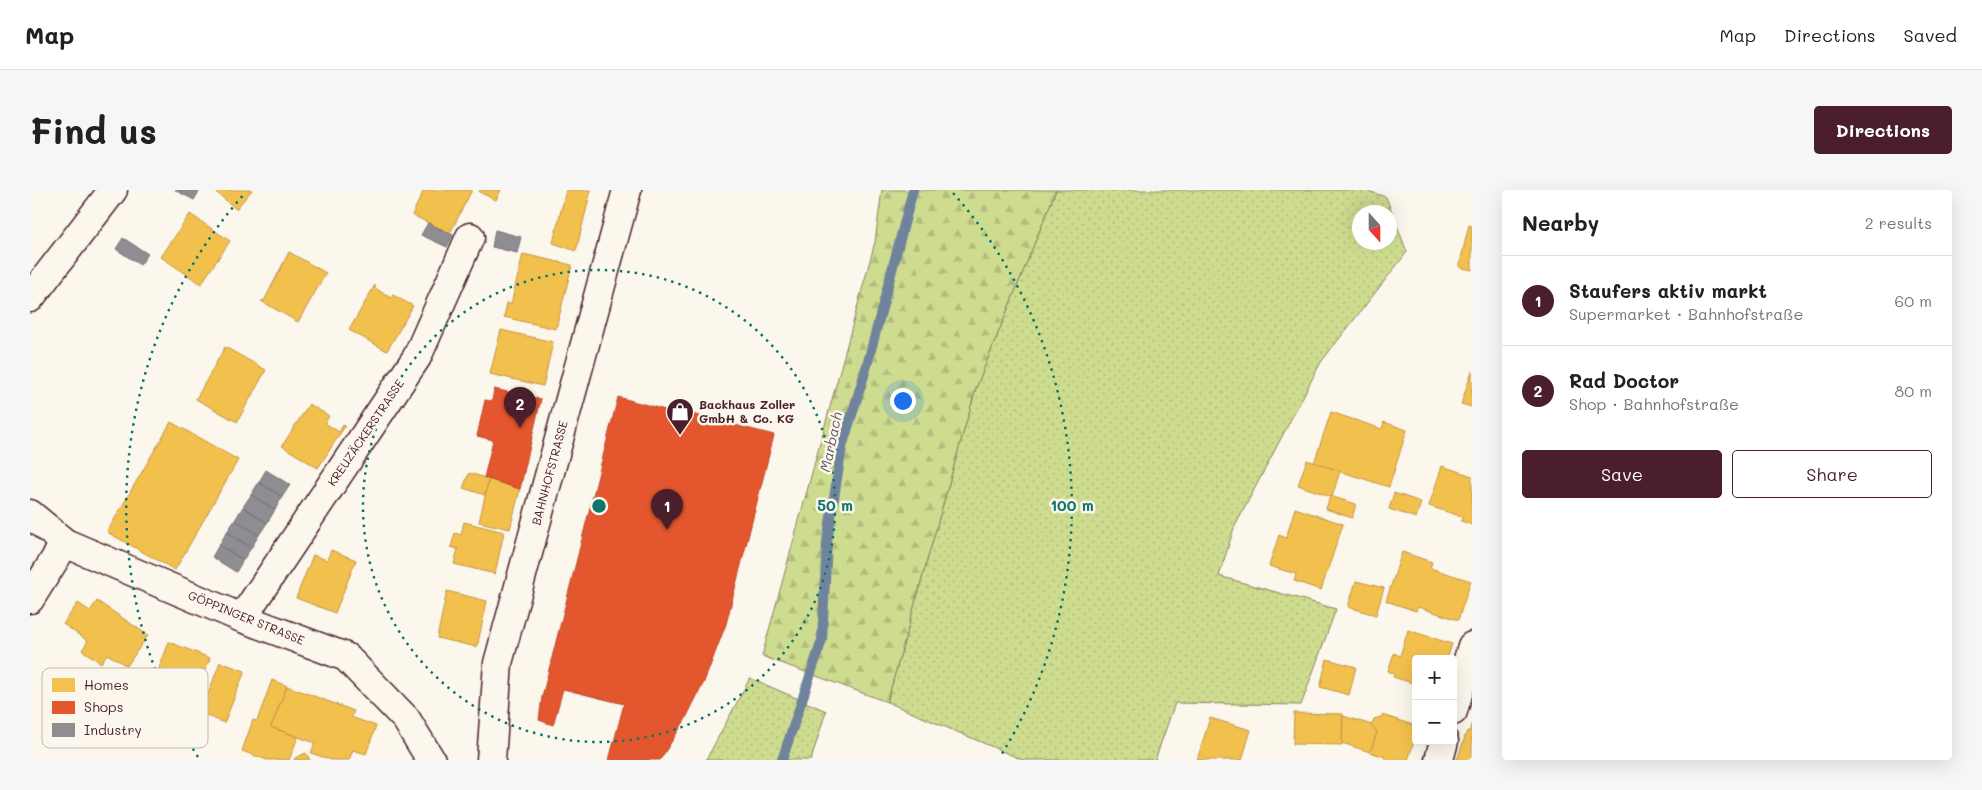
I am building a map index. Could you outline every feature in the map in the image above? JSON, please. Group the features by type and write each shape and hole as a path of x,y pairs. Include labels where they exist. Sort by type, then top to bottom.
{"street":[{"path":"30,298 113,190"},
{"name":"BAHNHOFSTRASSE","path":"491,760 498,663 627,190"},
{"name":"KREUZÄCKERSTRASSE","path":"242,618 417,357 470,237"},
{"name":"GÖPPINGER STRASSE","path":"30,514 65,543 242,618 346,657 406,719 431,760"},
{"path":"30,599 65,543"},
{"path":"1456,700 1472,646"},
{"path":"1439,760 1443,745"}],"green space":[{"path":"882,190 1056,190 976,388 887,702 762,656 875,242"},
{"path":"1056,190 1365,190 1386,197 1389,205 1352,205 1352,250 1397,250 1397,226 1407,252 1321,362 1234,528 1219,576 1336,609 1301,705 1175,703 1155,760 1023,760 887,702 976,388"},
{"path":"750,678 826,711 811,760 706,760"}],"building: Homes":[{"path":"218,190 252,190 236,209 216,192"},
{"path":"424,190 472,190 450,233 412,215"},
{"path":"480,190 501,190 496,200 479,192"},
{"path":"566,190 591,190 576,251 553,243"},
{"path":"190,214 230,241 201,284 161,257"},
{"path":"1469,225 1472,226 1472,270 1459,267"},
{"path":"289,252 326,273 298,322 261,301 264,301"},
{"path":"523,254 572,265 556,329 504,317 507,303 511,304"},
{"path":"375,285 375,288 391,298 393,295 413,306 387,351 349,330"},
{"path":"501,330 553,342 543,386 490,374"},
{"path":"225,347 266,370 237,422 196,399"},
{"path":"1472,371 1472,407 1461,404"},
{"path":"309,404 329,416 325,423 339,432 343,425 345,426 318,468 282,446"},
{"path":"1331,412 1382,429 1384,422 1407,430 1389,487 1314,463"},
{"path":"171,422 238,460 175,570 107,532"},
{"path":"1307,460 1340,471 1332,497 1298,485"},
{"path":"1442,466 1472,476 1472,525 1461,521 1463,517 1429,506"},
{"path":"469,473 489,479 485,495 463,488"},
{"path":"489,479 520,489 510,529 479,522"},
{"path":"1394,493 1421,502 1416,518 1389,509"},
{"path":"1330,496 1356,504 1352,518 1326,509"},
{"path":"1295,508 1343,524 1321,590 1294,581 1296,574 1269,566 1279,535 1286,538"},
{"path":"464,522 504,532 495,574 454,564 458,549 451,547 455,533 461,535"},
{"path":"331,550 356,560 335,613 296,598 313,555 327,560"},
{"path":"1402,552 1432,562 1430,568 1471,581 1458,620 1418,607 1416,611 1386,601"},
{"path":"1356,581 1384,588 1376,615 1348,607"},
{"path":"447,591 487,601 477,647 437,638"},
{"path":"97,601 148,635 127,666 107,654 101,663 82,650 88,641 63,624 78,603 90,611"},
{"path":"1408,630 1452,644 1448,655 1412,655 1412,683 1393,677 1394,674 1388,671 1394,653 1400,656"},
{"path":"169,642 210,658 206,668 159,668"},
{"path":"1327,659 1356,667 1349,695 1320,687"},
{"path":"220,662 245,671 224,723 208,716 208,694"},
{"path":"272,680 287,686 271,727 298,737 289,760 267,760 242,751 253,720 257,721"},
{"path":"287,686 354,711 351,717 376,726 366,754 353,750 349,760 331,760 311,753 315,743 271,727"},
{"path":"1294,713 1343,714 1342,745 1293,744"},
{"path":"1382,715 1412,725 1413,745 1408,760 1384,760 1385,757 1370,752 1377,732 1371,726 1374,719"},
{"path":"1343,716 1372,725 1377,732 1370,752 1342,743"},
{"path":"1210,718 1251,730 1242,760 1197,760"},
{"path":"1472,723 1472,760 1457,760 1467,731 1469,732"},
{"path":"306,753 310,760 294,760 295,758"}],"building: Shops":[{"path":"494,389 541,399 520,489 484,478 493,440 477,436 485,400 492,401"},
{"path":"618,397 687,416 688,413 774,435 726,624 704,682 685,720 660,760 609,760 624,704 563,689 553,725 539,720 542,697"}],"building: Industry":[{"path":"175,190 200,190 194,200"},
{"path":"428,223 453,235 447,247 421,235"},
{"path":"495,230 521,237 517,253 492,247"},
{"path":"123,238 148,254 140,265 116,249"},
{"path":"266,470 290,485 282,497 259,482"},
{"path":"259,482 282,497 275,510 251,495"},
{"path":"251,495 275,510 267,523 243,507"},
{"path":"243,507 267,523 259,535 235,520"},
{"path":"235,520 259,535 251,548 227,532"},
{"path":"227,532 251,548 243,560 219,545"},
{"path":"219,545 243,560 236,572 212,557"}],"waterway":[{"name":"Marbach","path":"782,760 822,640 827,542 842,447 866,369 913,190"}],"place":[{"name":"Rad Doctor","path":"520,428"},
{"name":"Backhaus Zoller GmbH & Co. KG","path":"680,436"},
{"name":"Staufers aktiv markt","path":"667,530"}]}
